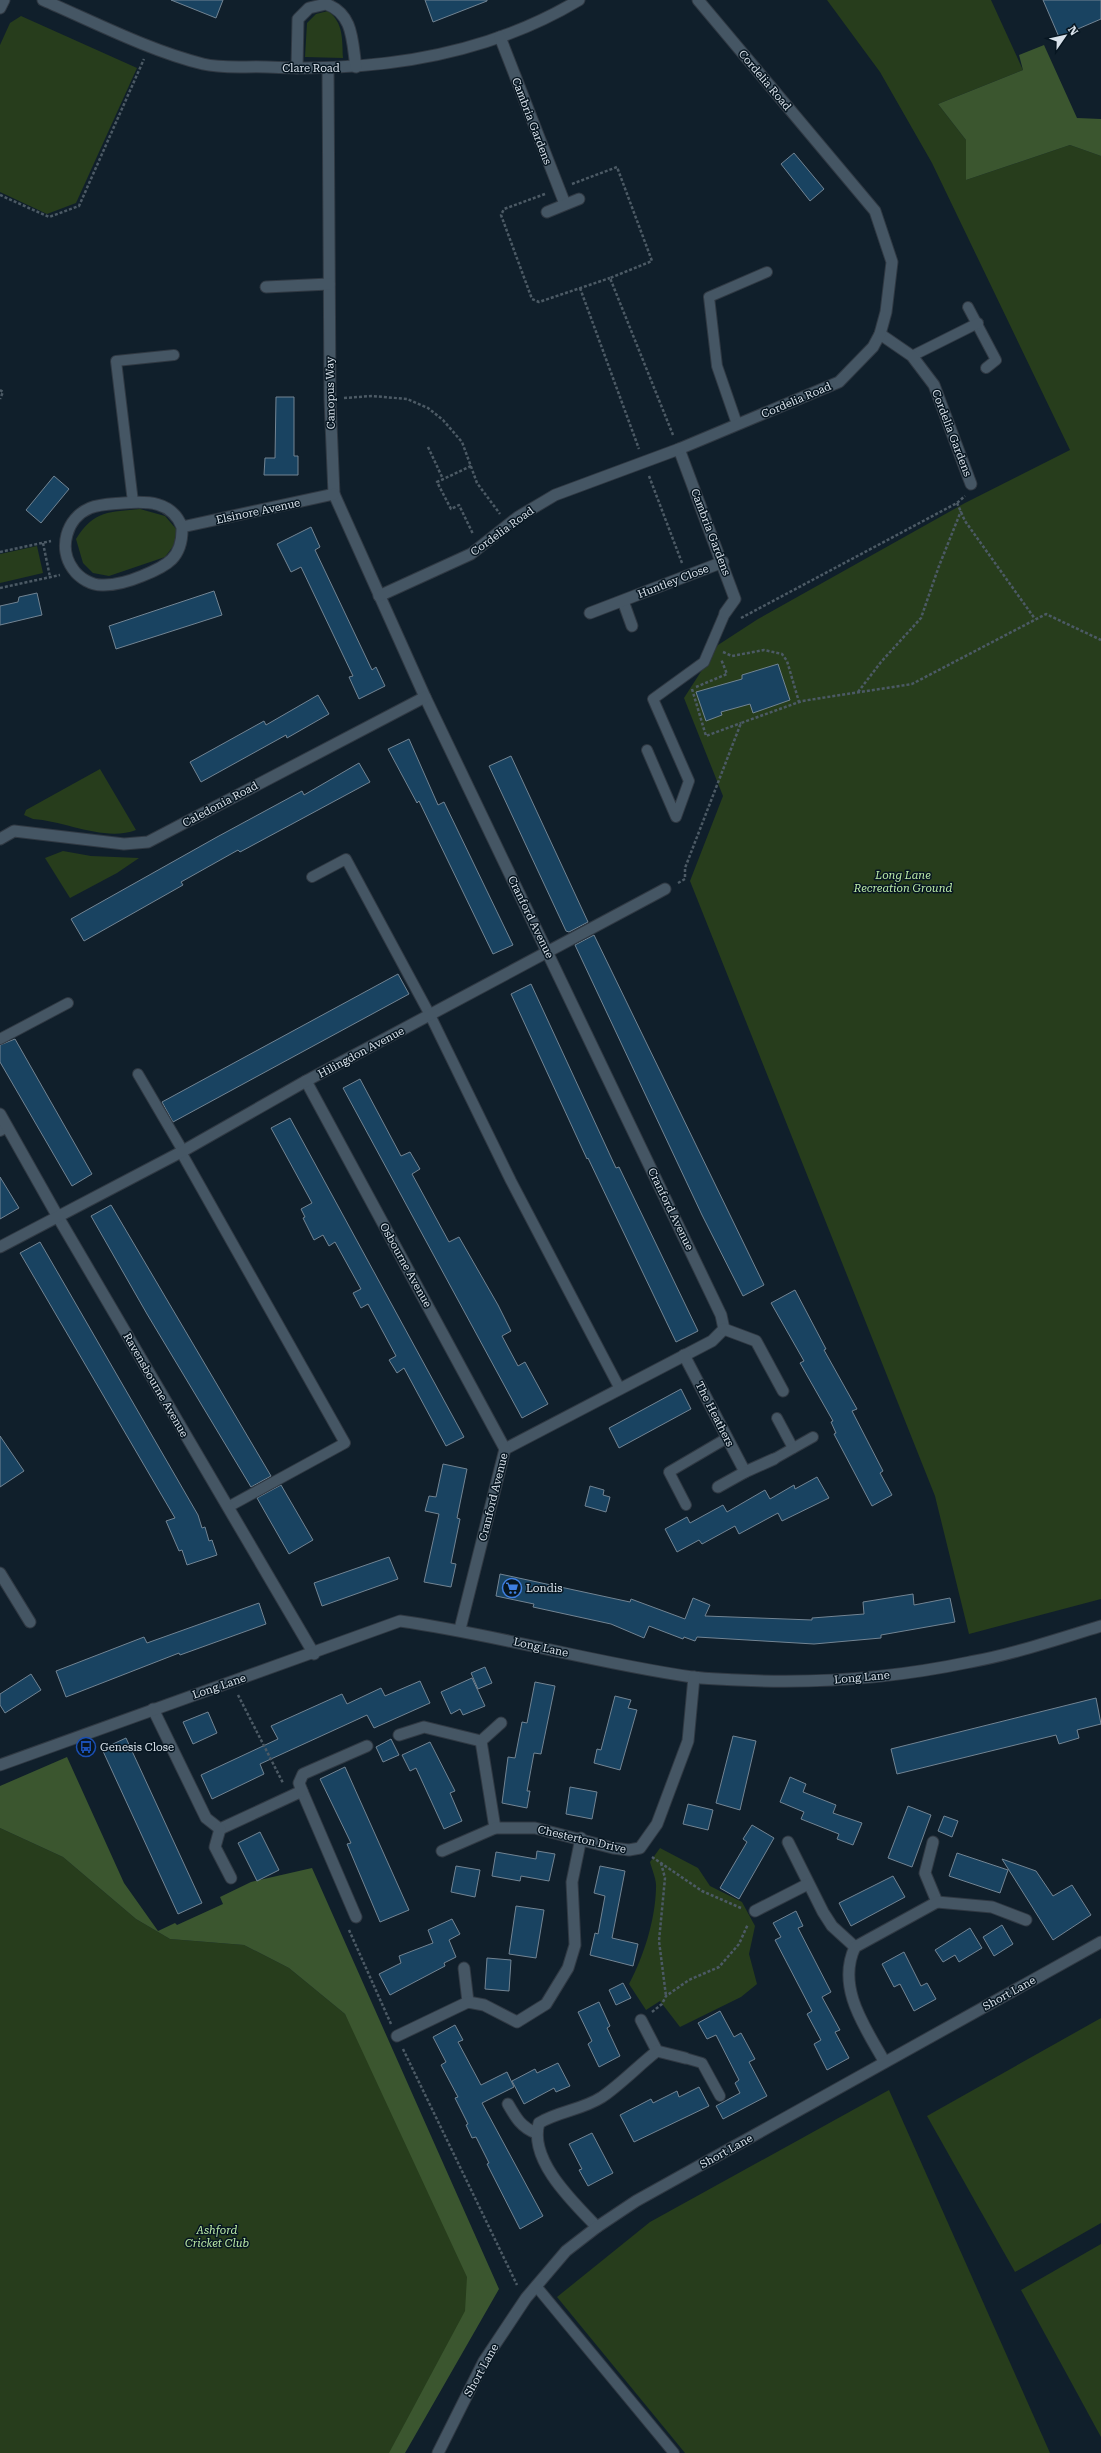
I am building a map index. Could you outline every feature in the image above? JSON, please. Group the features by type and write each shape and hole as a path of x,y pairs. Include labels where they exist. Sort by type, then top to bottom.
{"street":[{"path":"0,8 4,0"},
{"name":"Clare Road","path":"43,0 150,46 204,64 328,69 422,59 463,49 531,25 579,0"},
{"name":"Cordelia Road","path":"379,596 471,554 509,526 518,517 555,495 679,449 839,382 872,347 880,334 886,312 892,262 875,211 698,0"},
{"path":"297,68 298,19 309,8 326,2 342,12 347,21 356,67"},
{"name":"Cambria Gardens","path":"500,37 565,204"},
{"name":"Canopus Way","path":"328,69 330,400 334,494 425,697"},
{"path":"547,212 579,199"},
{"path":"266,287 329,284"},
{"name":"Cordelia Gardens","path":"880,334 912,356 934,385 971,484"},
{"name":"Cambria Gardens","path":"679,449 723,562 735,599 725,613"},
{"name":"Elsinore Avenue","path":"182,527 334,494"},
{"path":"133,502 150,502 165,507 176,515 182,527 182,536 177,553 162,568 133,580 102,586 87,581 74,572 68,563 65,539 76,520 91,508 133,502"},
{"name":"Huntley Close","path":"590,613 723,562"},
{"name":"Huntley Close","path":"623,601 632,626"},
{"name":"Caledonia Road","path":"0,839 14,831 124,844 148,842 425,697"},
{"name":"Cranford Avenue","path":"425,697 721,1315 724,1329 712,1341 505,1449 460,1629"},
{"name":"Hilingdon Avenue","path":"0,1247 182,1152 306,1081 666,889"},
{"name":"Osbourne Avenue","path":"306,1081 505,1449"},
{"name":"Ravensbourne Avenue","path":"0,1114 4,1129 58,1217 314,1654"},
{"path":"724,1329 756,1341 783,1391"},
{"name":"The Heathers","path":"684,1355 745,1472"},
{"path":"718,1487 774,1458"},
{"path":"0,1573 30,1622"},
{"name":"Long Lane","path":"0,1765 153,1709 314,1654 400,1621 460,1629 580,1656 694,1677 806,1681 910,1672 971,1662 1101,1626"},
{"name":"Chesterton Drive","path":"442,1851 495,1828 535,1828 581,1838 614,1848 629,1850 640,1848 657,1824 688,1741 694,1677"},
{"path":"153,1709 206,1818 220,1829"},
{"path":"482,1741 501,1723"},
{"path":"399,1735 424,1727 482,1741"},
{"path":"482,1741 495,1828"},
{"path":"356,1917 299,1783 303,1774 367,1746"},
{"path":"230,1878 215,1847 220,1829 302,1791"},
{"path":"397,2036 468,2002 484,2005 517,2022 546,2004 568,1968 575,1945 572,1882 581,1838"},
{"path":"788,1842 808,1884 832,1926 855,1947"},
{"path":"933,1842 925,1873 937,1902"},
{"path":"755,1911 808,1884"},
{"path":"884,2061 860,2018 851,1996 849,1968 855,1947 937,1902 992,1907 1026,1920"},
{"name":"Short Lane","path":"438,2453 484,2361 526,2298 566,2251 597,2227 636,2201 884,2061 1101,1942"},
{"path":"464,1968 468,2002"},
{"path":"641,2020 657,2051 685,2058"},
{"path":"597,2227 553,2178 539,2146 536,2133 539,2123 552,2115 580,2109 602,2097 657,2051"},
{"path":"508,2104 517,2120 525,2129 536,2133"}],"lane":[{"path":"737,424 717,366 709,297 767,272"},
{"path":"968,307 978,323 996,360 986,368"},
{"path":"912,356 978,323"},
{"path":"133,502 116,361 174,355"},
{"path":"647,750 676,817 689,781 653,699 704,662 725,613"},
{"path":"312,877 346,859 430,1015 511,1181 620,1389"},
{"path":"0,1039 68,1003"},
{"path":"138,1074 345,1443 228,1507"},
{"path":"777,1418 793,1448"},
{"path":"774,1458 813,1437"},
{"path":"686,1505 668,1472 727,1438"},
{"path":"685,2058 702,2062 720,2096"},
{"path":"536,2286 674,2453"}],"path":[{"path":"0,195 49,217 79,206 150,46"},
{"path":"617,167 652,261 610,278 539,302 532,299 501,216 504,209 559,189 617,167"},
{"path":"610,278 679,449"},
{"path":"580,288 687,576"},
{"path":"0,390 3,392 0,399"},
{"path":"330,400 372,396 400,398 428,408 443,420 462,442 477,483 509,526"},
{"path":"428,447 443,479"},
{"path":"471,466 437,482 451,510 459,505 480,547"},
{"path":"725,613 726,626 957,503 964,497 971,484"},
{"path":"957,503 965,521 1035,619"},
{"path":"858,692 881,662 921,618 939,566 961,511"},
{"path":"0,552 65,539"},
{"path":"43,543 50,577"},
{"path":"0,588 74,572"},
{"path":"727,674 691,689 706,736 799,702 912,684 1046,614 1101,640"},
{"path":"718,649 732,656 764,650 782,654 786,661 799,702"},
{"path":"666,889 685,880 685,868 741,723"},
{"path":"231,1682 289,1797"},
{"path":"640,1848 702,1891 721,1901 755,1911 739,1944 719,1967 689,1980 666,1996 662,2004 641,2020"},
{"path":"661,1864 665,1878 659,1941 666,1996"},
{"path":"346,1923 397,2036 516,2284 526,2298"}],"green space":[{"name":"Long Lane Recreation Ground","path":"827,0 991,0 1023,70 938,104 966,140 966,180 1070,145 1101,156 1101,1599 969,1634 935,1496 690,881 723,796 684,698 718,645 758,619 965,503 1070,450 932,163 880,72"},
{"path":"328,11 340,26 343,58 305,57 307,23 316,14"},
{"path":"21,16 137,68 76,203 47,214 0,192 0,45 10,23"},
{"path":"1044,45 1077,118 1101,119 1101,156 1070,145 966,180 966,140 938,104 1023,70 1019,55"},
{"path":"140,509 165,516 177,530 174,545 165,557 109,576 93,573 83,563 76,539 89,522 104,514"},
{"path":"37,546 43,573 0,583 0,554"},
{"path":"100,769 136,830 111,834 33,819 24,815 26,810"},
{"path":"63,851 91,856 139,858 117,873 70,898 45,858"},
{"path":"67,1757 124,1883 158,1931 175,1923 177,1925 223,1904 220,1897 251,1882 312,1868 499,2289 405,2453 389,2453 465,2311 467,2277 345,2014 289,1968 244,1945 170,1939 136,1919 63,1857 0,1828 0,1786"},
{"name":"Ashford Cricket Club","path":"0,1828 63,1857 136,1919 170,1939 244,1945 289,1968 345,2014 488,2288 392,2453 0,2453"},
{"path":"660,1848 698,1868 710,1886 742,1902 755,1926 749,1954 757,1984 741,1997 680,2027 660,2001 646,2010 629,1984 644,1950 651,1925 656,1886 650,1862"},
{"path":"1101,2018 1101,2223 1015,2272 927,2116"},
{"path":"889,2090 1050,2453 685,2453 557,2297 650,2222"},
{"path":"1101,2244 1101,2437 1021,2290"}],"building":[{"path":"171,0 223,0 216,18"},
{"path":"425,0 487,0 487,1 433,22"},
{"path":"1043,0 1101,0 1101,19 1059,37"},
{"path":"794,153 824,189 810,201 781,164"},
{"path":"276,397 294,397 294,456 298,456 298,475 264,475 265,458 275,458"},
{"path":"54,476 69,489 41,523 26,510"},
{"path":"311,527 320,547 315,550 372,670 376,667 385,686 359,699 349,677 353,676 301,567 291,572 277,544"},
{"path":"214,591 222,615 116,649 109,626"},
{"path":"37,593 42,615 0,625 0,606 18,602 19,597"},
{"path":"778,664 790,700 753,713 750,704 721,712 722,715 706,721 696,692 742,679 742,675"},
{"path":"318,695 329,714 287,738 286,735 201,782 190,762 264,721 266,725"},
{"path":"409,739 438,805 444,802 513,945 493,954 419,801 417,803 388,749"},
{"path":"511,756 588,922 569,932 566,931 489,766"},
{"path":"359,763 370,782 240,852 238,850 181,882 183,885 84,941 71,919 217,837 302,791 304,795"},
{"path":"594,935 764,1285 743,1296 702,1215 575,945"},
{"path":"398,974 409,994 173,1122 162,1102"},
{"path":"531,984 616,1168 619,1167 698,1331 676,1342 588,1158 587,1159 511,994"},
{"path":"15,1039 92,1174 72,1186 0,1062 0,1045"},
{"path":"360,1079 401,1156 410,1152 420,1169 412,1174 449,1242 459,1237 498,1305 511,1331 502,1336 518,1366 525,1362 548,1404 522,1418 343,1088"},
{"path":"290,1118 464,1437 446,1446 404,1368 397,1373 389,1360 396,1356 368,1304 361,1308 353,1293 361,1289 335,1242 329,1246 323,1235 314,1240 303,1218 305,1217 301,1209 312,1203 271,1128"},
{"path":"0,1177 19,1208 0,1219"},
{"path":"111,1205 271,1476 251,1487 147,1314 91,1216"},
{"path":"40,1242 198,1515 202,1528 205,1527 209,1541 212,1540 217,1555 187,1565 182,1550 179,1551 166,1521 175,1518 20,1253"},
{"path":"795,1290 826,1349 824,1350 857,1409 852,1411 883,1471 880,1473 892,1495 872,1506 834,1434 836,1433 831,1422 833,1421 800,1363 804,1361 771,1303"},
{"path":"681,1389 691,1409 619,1448 609,1428"},
{"path":"0,1436 24,1471 0,1487"},
{"path":"443,1464 467,1469 457,1518 460,1519 451,1563 456,1564 451,1587 424,1582 439,1514 425,1511 429,1496 436,1497"},
{"path":"817,1477 829,1498 782,1521 778,1513 739,1534 735,1526 702,1544 699,1540 677,1552 665,1529 687,1517 690,1523 723,1505 727,1512 765,1490 770,1499 794,1485 795,1489"},
{"path":"281,1485 313,1540 289,1554 257,1498"},
{"path":"590,1486 604,1490 603,1495 610,1497 606,1512 585,1506"},
{"path":"389,1557 398,1579 322,1606 314,1583"},
{"path":"500,1574 630,1602 631,1599 685,1619 693,1598 710,1605 705,1616 812,1620 812,1618 864,1614 863,1602 913,1594 914,1605 950,1598 955,1622 881,1635 881,1638 814,1644 697,1637 695,1641 684,1637 683,1639 649,1626 644,1638 611,1624 533,1607 534,1604 496,1596"},
{"path":"259,1603 266,1624 180,1655 179,1653 66,1697 56,1671 144,1637 147,1643"},
{"path":"485,1667 492,1683 478,1689 471,1673"},
{"path":"31,1674 41,1690 5,1713 0,1705 0,1694"},
{"path":"472,1678 485,1706 463,1715 460,1709 451,1714 441,1692"},
{"path":"420,1681 430,1703 374,1728 367,1715 260,1764 264,1774 212,1799 201,1775 278,1739 271,1726 342,1694 347,1704 381,1688 385,1696"},
{"path":"535,1682 555,1686 541,1754 534,1753 527,1791 530,1791 527,1808 502,1803 508,1757 515,1758 522,1722 527,1723"},
{"path":"615,1696 631,1700 628,1708 637,1710 620,1770 594,1763 597,1749 601,1750"},
{"path":"1096,1698 1101,1724 1077,1730 1079,1738 1059,1744 1056,1735 897,1774 891,1749"},
{"path":"208,1712 217,1733 193,1744 183,1722"},
{"path":"733,1736 756,1741 740,1810 716,1803"},
{"path":"126,1738 202,1903 178,1914 102,1749"},
{"path":"391,1739 399,1755 383,1762 376,1747"},
{"path":"430,1742 455,1791 450,1793 462,1821 444,1829 416,1768 410,1771 402,1755"},
{"path":"345,1767 409,1910 380,1922 347,1844 351,1843 320,1779"},
{"path":"790,1777 806,1784 803,1792 836,1805 833,1813 862,1823 853,1845 837,1839 839,1834 801,1819 804,1812 780,1802"},
{"path":"570,1787 597,1792 592,1819 566,1814"},
{"path":"688,1804 713,1810 708,1830 683,1824"},
{"path":"908,1806 931,1815 912,1867 888,1858"},
{"path":"944,1816 958,1821 952,1837 938,1831"},
{"path":"752,1825 774,1838 739,1899 720,1888 747,1842 743,1839"},
{"path":"260,1832 279,1870 257,1881 238,1843"},
{"path":"537,1851 555,1854 549,1881 521,1876 520,1881 492,1876 496,1852 536,1859"},
{"path":"957,1853 1008,1870 1000,1893 949,1876"},
{"path":"1002,1859 1036,1871 1053,1896 1072,1885 1091,1915 1053,1940"},
{"path":"456,1866 480,1870 475,1897 451,1892"},
{"path":"600,1866 625,1871 612,1938 638,1944 633,1966 590,1955 595,1933 598,1934 605,1896 594,1893"},
{"path":"893,1876 905,1897 851,1926 839,1903"},
{"path":"516,1906 544,1910 536,1958 509,1954"},
{"path":"796,1911 803,1926 798,1928 831,1992 822,1997 840,2030 835,2032 849,2058 827,2070 814,2044 821,2040 807,2014 812,2011 775,1940 781,1937 773,1923"},
{"path":"452,1919 460,1934 449,1940 456,1957 444,1963 445,1966 390,1995 379,1974 401,1963 399,1956 433,1943 428,1930"},
{"path":"1002,1925 1013,1944 994,1956 983,1937"},
{"path":"970,1928 982,1948 959,1962 955,1955 943,1962 935,1950"},
{"path":"904,1952 921,1986 927,1983 936,1999 914,2011 900,1984 894,1987 882,1964"},
{"path":"487,1958 511,1960 509,1991 485,1989"},
{"path":"623,1983 631,1998 616,2005 609,1990"},
{"path":"599,2002 610,2026 607,2028 620,2056 599,2067 588,2044 592,2041 578,2012"},
{"path":"720,2011 734,2037 741,2033 755,2059 749,2062 767,2096 723,2119 716,2106 740,2093 735,2083 739,2080 716,2035 707,2039 698,2023"},
{"path":"455,2025 463,2040 458,2042 481,2085 507,2072 514,2087 482,2103 543,2216 520,2229 487,2164 489,2163 476,2137 472,2138 466,2125 468,2124 455,2098 458,2097 441,2065 446,2062 433,2037"},
{"path":"558,2063 570,2086 556,2092 554,2088 524,2104 512,2081 535,2069 537,2073"},
{"path":"699,2087 709,2106 634,2142 620,2115 651,2099 653,2103 677,2091 679,2097"},
{"path":"592,2133 613,2173 588,2186 579,2170 582,2169 569,2144"}],"place":[{"name":"Londis","path":"512,1588"},
{"name":"Genesis Close","path":"86,1747"}]}
